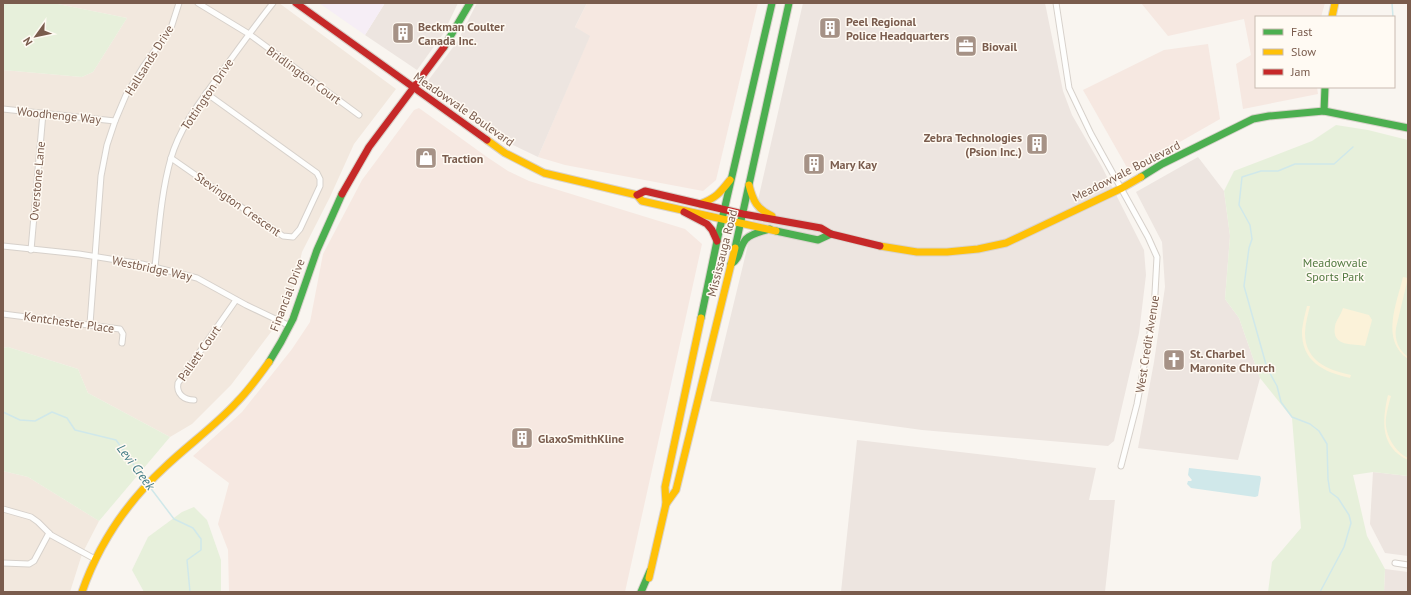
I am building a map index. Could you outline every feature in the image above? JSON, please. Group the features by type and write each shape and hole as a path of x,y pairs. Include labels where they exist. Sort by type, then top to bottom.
{"main road":[{"name":"Meadowvale Boulevard","path":"296,3 505,153 540,170 574,181 637,195 642,200 818,240 831,234"},
{"name":"Financial Drive","path":"82,592 95,559 117,522 138,494 243,396 273,355 290,326 312,261 337,204 357,167 383,128 447,43 470,3"},
{"name":"Mississauga Road","path":"645,592 666,504 665,487 718,241 772,3"},
{"name":"Mississauga Road","path":"666,504 676,490 743,214 789,3"},
{"path":"1332,16 1335,3"},
{"path":"1324,111 1326,88"},
{"name":"Meadowvale Boulevard","path":"637,195 644,191 743,214 821,228 831,234 875,245 917,252 947,252 978,249 1006,243 1122,188 1162,164 1253,119 1324,111 1408,128"},
{"path":"700,204 718,196 723,192 732,178"},
{"path":"749,185 752,198 758,208 779,220"},
{"path":"681,209 686,215 699,219 708,225 713,230 718,241"},
{"path":"731,264 738,260 743,244 747,238 751,235 770,229"},
{"path":"641,592 650,572"}],"street":[{"name":"Hallsands Drive","path":"90,324 101,176 107,145 115,121 128,91 171,28 178,3"},
{"name":"Bridlington Court","path":"198,3 249,34 359,115"},
{"name":"Tottington Drive","path":"155,267 163,194 171,158 183,128 206,93 273,3"},
{"name":"West Credit Avenue","path":"1056,3 1069,88 1091,134 1122,188 1157,257 1154,311 1137,404 1121,466"},
{"name":"Stevington Crescent","path":"171,158 283,236 293,237 300,229 320,186 320,179 317,173 206,93"},
{"name":"Woodhenge Way","path":"3,109 115,121"},
{"name":"Overstone Lane","path":"31,250 42,113"},
{"name":"Westbridge Way","path":"3,246 79,254 155,267 197,278 236,300 290,326"},
{"name":"Pallett Court","path":"194,400 186,400 182,396 177,390 178,383 236,300"},
{"name":"Kentchester Place","path":"3,314 120,329 123,334 122,342"},
{"path":"3,509 31,517 49,533 95,559"},
{"path":"3,563 30,564 34,561 49,533"},
{"path":"1395,562 1408,565"}],"shaded area":[{"path":"53,3 279,3 396,89 354,144 330,197 302,252 294,287 271,332 231,385 192,424 170,437 88,393 78,369 8,347 3,348 3,70 82,77 93,72 127,18"},
{"path":"319,3 385,3 365,35"},
{"path":"385,3 458,3 443,34 417,70 365,35"},
{"path":"477,3 587,3 575,27 590,36 538,157 513,145 427,82 457,42"},
{"path":"587,3 758,3 716,180 703,191 565,165 538,157 589,37 575,27"},
{"path":"803,3 1045,3 1063,91 1072,115 1102,167 1144,250 1146,275 1139,333 1114,441 1108,446 922,430 710,401 745,257"},
{"path":"1141,3 1325,3 1321,16 1255,16 1255,88 1317,88 1318,94 1243,109 1236,64 1251,55 1244,19 1168,36"},
{"path":"1208,44 1220,119 1129,171 1083,90 1164,50"},
{"path":"419,108 508,171 529,181 685,229 702,244 625,592 229,592 228,550 218,524 229,483 193,456 242,412 292,349 310,322 323,254 362,180 414,110"},
{"path":"1198,157 1224,191 1230,236 1225,299 1239,318 1260,378 1238,460 1138,448 1154,362 1165,287 1162,242 1136,192"},
{"path":"857,440 1096,468 1089,500 1115,500 1105,592 841,592"},
{"path":"3,471 28,477 99,521 82,554 70,592 3,592"},
{"path":"1373,472 1408,476 1408,556 1385,553 1370,524"},
{"path":"1385,569 1408,572 1408,592 1384,592"}],"green space":[{"path":"3,3 53,3 127,18 93,72 82,77 3,70"},
{"name":"Meadowvale Sports Park","path":"1336,125 1368,130 1408,140 1408,476 1373,472 1353,475 1367,536 1385,569 1384,592 1268,592 1272,562 1301,528 1292,418 1260,378 1239,318 1225,299 1230,236 1224,191 1234,171 1312,141"},
{"path":"8,347 78,369 88,393 170,437 99,521 28,477 3,471 3,348"},
{"path":"194,507 207,520 221,560 221,592 144,592 132,570 148,537 182,512"}],"sand":[{"path":"1403,277 1408,278 1396,328 1396,337 1400,348 1408,359 1400,351 1395,342 1393,332 1395,309"},
{"path":"1307,306 1310,306 1305,333 1309,351 1320,363 1327,367 1351,375 1350,378 1340,376 1323,369 1310,358 1305,350 1302,330"},
{"path":"1343,308 1369,315 1372,320 1365,346 1344,343 1336,338 1335,326"},
{"path":"1388,395 1391,396 1386,418 1388,435 1398,451 1408,458 1408,460 1399,455 1392,448 1385,432 1384,424"}],"water":[{"path":"1189,468 1260,476 1258,496 1255,497 1191,488 1187,484 1188,481 1192,480 1188,475"}],"waterway":[{"path":"1392,3 1393,16"},
{"path":"1320,592 1344,547 1351,523 1349,515 1338,498 1330,492 1327,444 1319,431 1310,424 1292,417 1281,402 1277,386 1267,368 1244,286 1249,248 1252,239 1250,225 1239,205 1242,177 1261,171 1278,171 1295,164 1334,164 1353,147"},
{"name":"Levi Creek","path":"3,412 20,420 35,421 52,412 67,418 75,430 116,440 147,483"},
{"name":"Levi Creek","path":"149,486 174,519 193,528 201,539 201,550 187,560 190,592"}],"traffic: fast":[{"path":"444,47 470,3"},
{"path":"701,318 717,241 772,3"},
{"path":"735,248 789,3"},
{"path":"1324,111 1325,88"},
{"path":"1141,177 1162,164 1253,119 1269,116 1324,111 1408,128"},
{"path":"269,362 293,319 317,250 342,194"},
{"path":"731,264 737,258 744,242 748,237 760,231 770,229"},
{"path":"776,231 818,240 831,234"},
{"path":"641,592 650,571"}],"traffic: slow":[{"path":"1332,16 1335,3"},
{"path":"487,140 505,153 544,173 637,195 642,201 776,231"},
{"path":"880,246 917,252 947,252 978,249 1006,243 1122,188 1141,177"},
{"path":"700,204 717,195 730,180"},
{"path":"749,185 756,204 772,216"},
{"path":"666,504 676,490 735,248"},
{"path":"649,578 666,504 665,487 701,318"},
{"path":"82,592 106,540 138,494 165,467 229,411 250,388 269,362"}],"traffic: jam":[{"path":"296,3 487,140"},
{"path":"342,194 369,147 444,47"},
{"path":"637,195 645,191 743,214 821,228 831,234 880,246"},
{"path":"684,212 707,224 712,230 717,241"}],"place":[{"name":"Peel Regional Police Headquarters","path":"830,28"},
{"name":"Beckman Coulter Canada Inc.","path":"403,33"},
{"name":"Biovail","path":"966,46"},
{"name":"Zebra Technologies (Psion Inc.)","path":"1037,144"},
{"name":"Traction","path":"426,158"},
{"name":"Mary Kay","path":"814,164"},
{"name":"St. Charbel Maronite Church","path":"1174,360"},
{"name":"GlaxoSmithKline","path":"522,438"}]}
